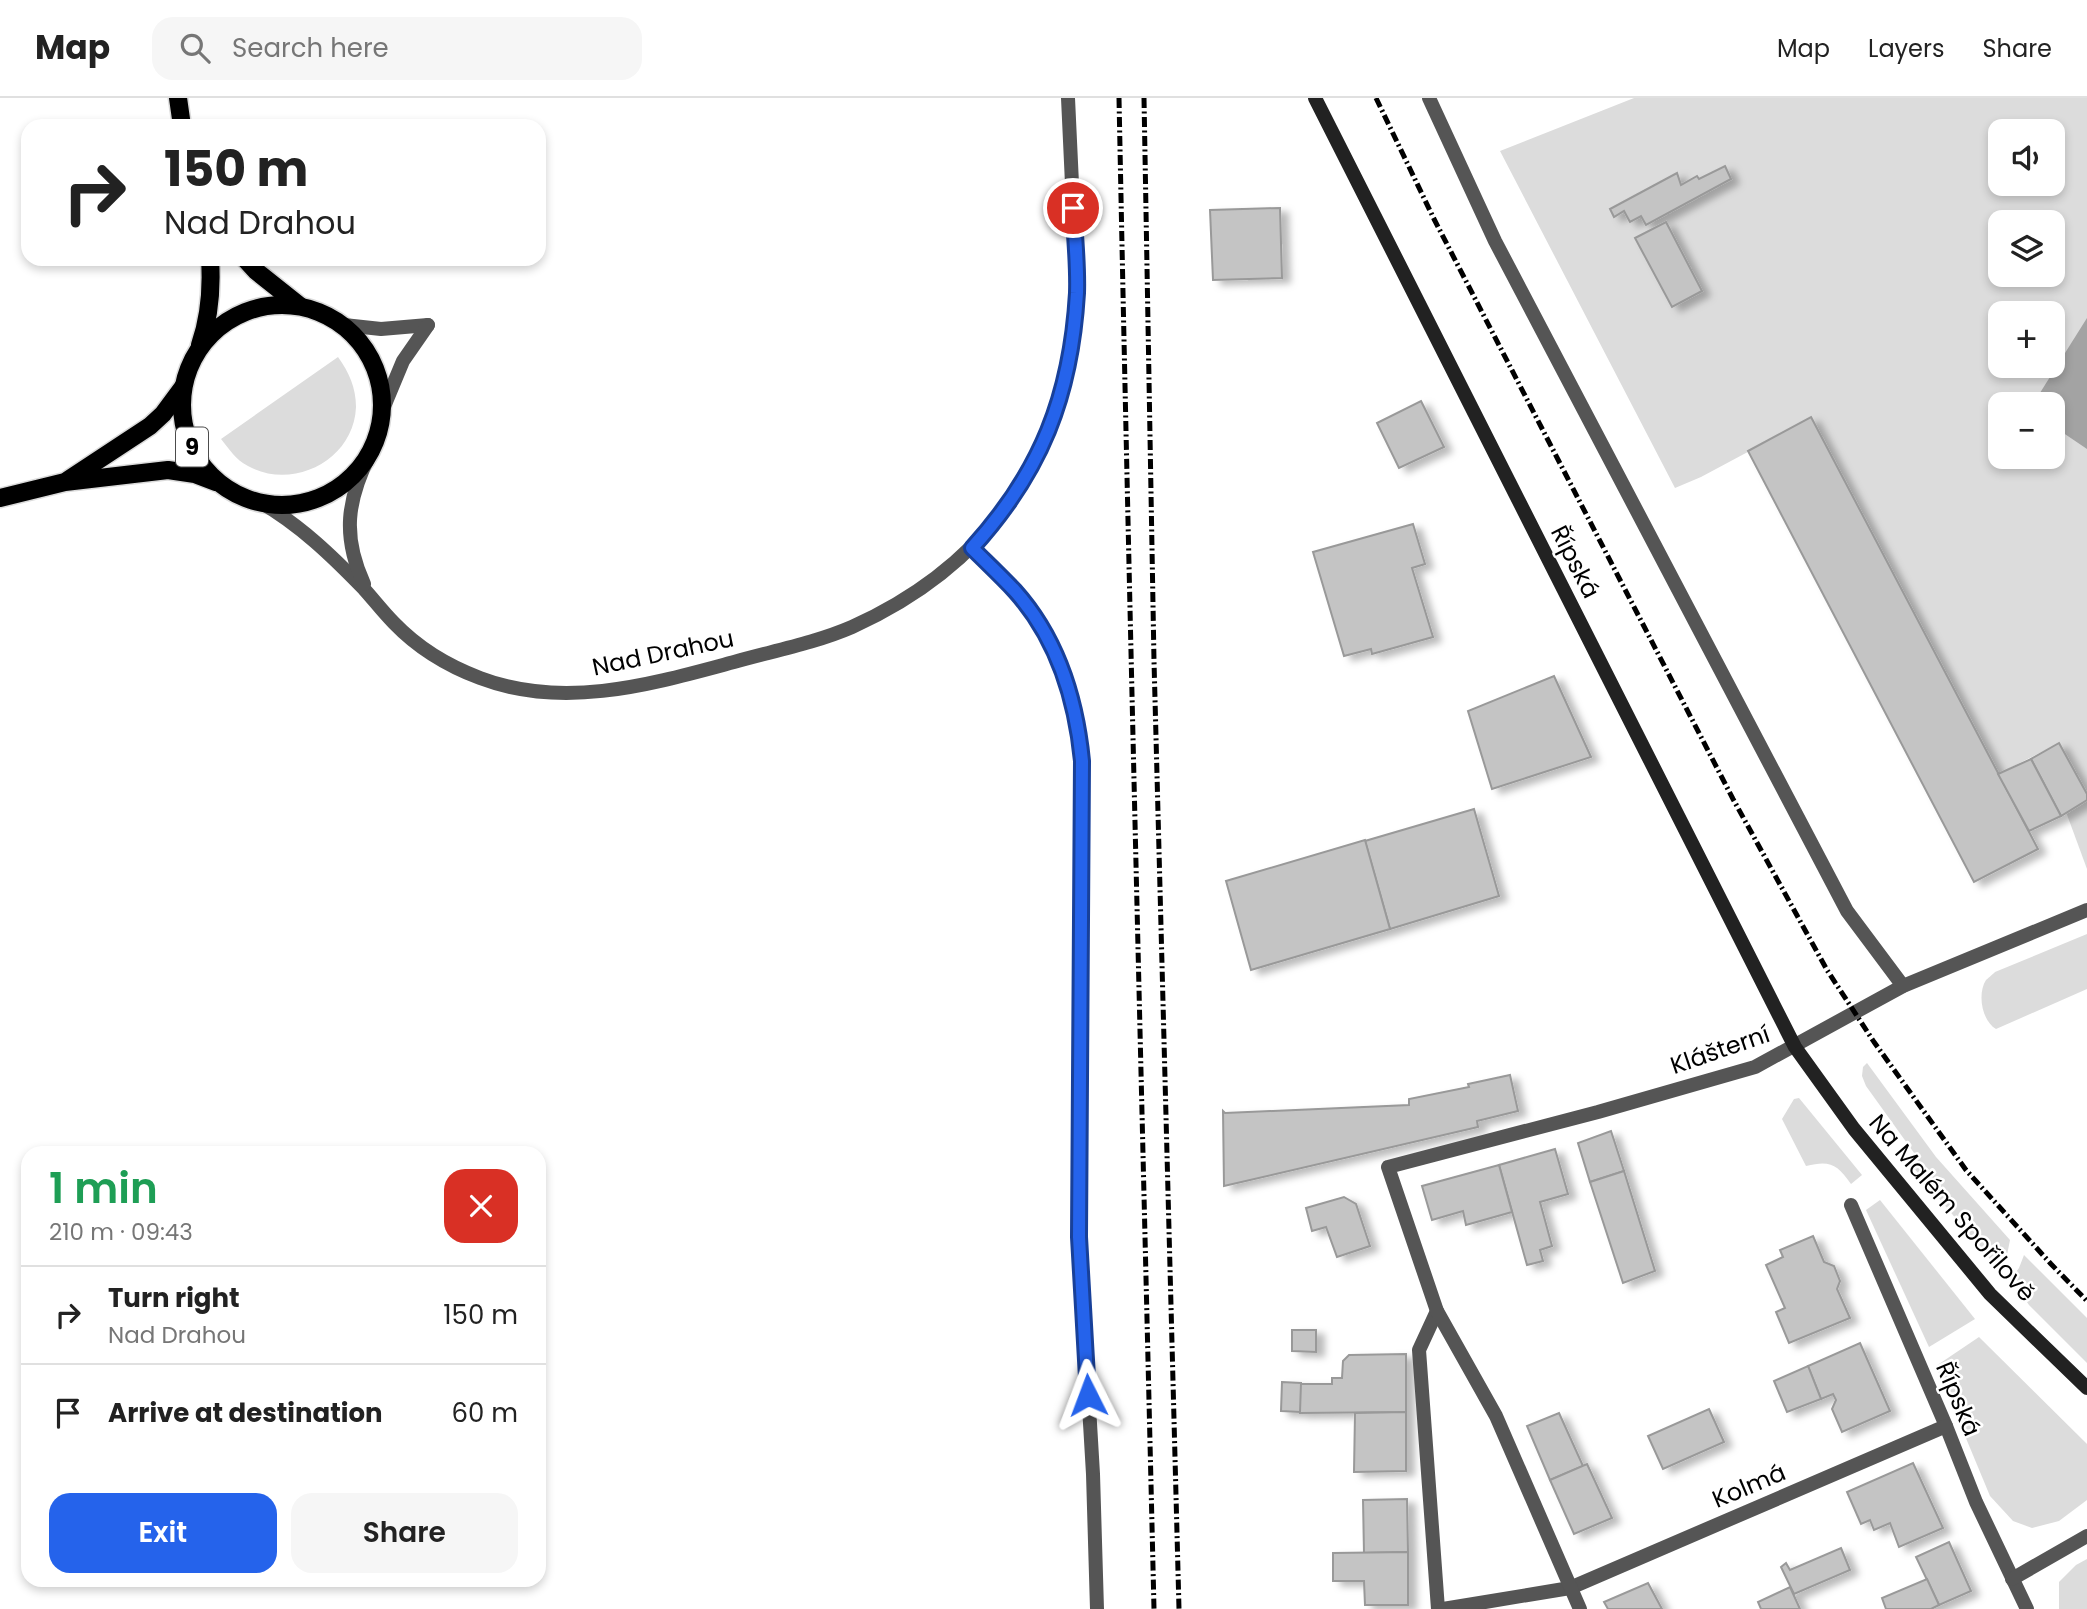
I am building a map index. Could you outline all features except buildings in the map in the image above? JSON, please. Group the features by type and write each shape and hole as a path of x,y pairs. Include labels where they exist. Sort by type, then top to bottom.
{"main road":[{"path":"178,98 181,119"},
{"name":"9","path":"210,266 212,288 209,314 198,351 189,368 182,405 184,424 199,459 225,486"},
{"name":"9","path":"252,266 300,306"},
{"name":"9","path":"0,498 65,482 168,470 195,474 260,502 286,505 311,501 334,490 354,474 370,454 379,432 383,409 380,384 373,362 361,342 344,325 323,313 300,306 277,305 253,309 232,318 213,333 198,351"},
{"name":"9","path":"65,482 150,426 163,414 184,386"}],"street":[{"name":"Nad Drahou","path":"260,502 301,529 367,592 397,626 432,655 457,669 512,688 549,693 587,693 681,676 801,644 848,628 887,610 923,588 972,548 1015,496 1037,458 1054,417 1073,342 1077,290 1068,98"},
{"name":"Řípská","path":"1315,98 1796,1047"},
{"path":"1429,98 1495,242 1840,898 1903,986"},
{"name":"9","path":"344,325 381,330 428,325 403,361 383,409"},
{"name":"Nad Drahou","path":"367,592 352,551 349,530 351,503 358,478 370,454"},
{"path":"972,548 1015,591 1052,647 1065,678 1079,733 1082,774 1079,1237 1093,1474 1097,1609"},
{"name":"Klášterní","path":"1437,1311 1388,1167 1755,1068 1903,986 2087,910"},
{"name":"Na Malém Spořilově","path":"1796,1047 1854,1129 1990,1294 2087,1388"},
{"name":"Řípská","path":"1851,1205 1976,1502 2027,1609"},
{"path":"1437,1311 1496,1416 1580,1609"},
{"path":"1437,1311 1419,1350 1440,1609"},
{"name":"Kolmá","path":"1440,1609 1570,1588 1946,1426"},
{"path":"2012,1579 2087,1536"}],"shaded area":[{"path":"1634,98 2087,98 2087,794 2059,743 1998,774 1811,418 1701,477 1675,488 1500,151","holes":["1724,166 1731,180 1646,225 1641,216 1630,221 1624,211 1614,216 1677,174 1681,185","1666,222 1702,291 1672,307 1635,238"]},
{"path":"2087,318 2087,449 2065,434 2065,392 2041,392 2049,378 2065,378 2065,353"},
{"path":"338,357 351,380 356,407 353,426 345,442 333,456 318,466 301,472 284,475 265,473 236,457 221,439"},
{"path":"2087,800 2087,869 2066,812"},
{"path":"2087,934 2087,989 1996,1029 1991,1025 1982,1007 1982,992 1986,980 1995,972"},
{"path":"1867,1063 1936,1157 2010,1240 2006,1260 2000,1269 1913,1167 1917,1157 1866,1086 1862,1076 1863,1067"},
{"path":"1799,1098 1862,1175 1851,1184 1832,1165 1821,1163 1806,1166 1782,1119 1794,1099"},
{"path":"1880,1200 1975,1319 1929,1347 1866,1210"},
{"path":"2024,1255 2087,1318 2087,1363 2029,1305 2011,1279"},
{"path":"1979,1337 2087,1444 2087,1500 2059,1521 2032,1528 2013,1521 1990,1496 1936,1366"},
{"path":"2087,1559 2087,1609 2059,1609 2059,1582 2076,1565"}],"railway":[{"path":"1119,98 1154,1609"},
{"path":"1144,98 1154,661 1179,1609"},
{"path":"1376,98 1434,219 1733,799 1827,970 1874,1042 1966,1170 2087,1301"}],"route":[{"path":"1073,208 1077,290 1073,342 1065,380 1054,417 1037,458 1015,496 972,548 1015,591 1052,647 1074,705 1079,733 1082,761 1079,1237 1088,1395"}]}
